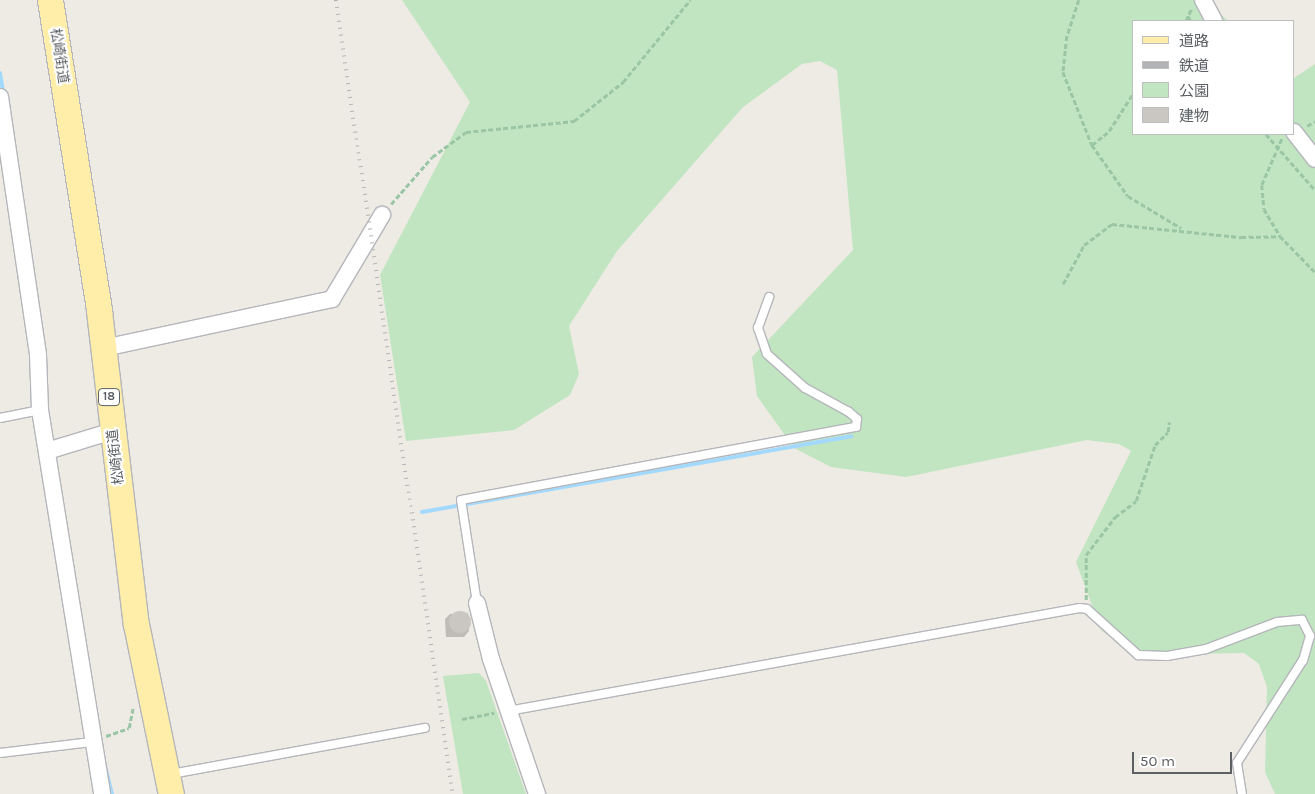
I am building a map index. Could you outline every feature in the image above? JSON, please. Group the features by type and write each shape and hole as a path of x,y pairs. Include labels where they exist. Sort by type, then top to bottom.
{"main road":[{"name":"松崎街道","path":"50,0 104,348 136,624 168,784"}],"street":[{"path":"1203,0 1213,20"},
{"path":"0,97 38,355 40,410 91,742 102,794"},
{"path":"1295,133 1315,159"},
{"path":"104,348 332,299 382,215"},
{"path":"47,451 113,431"},
{"path":"478,603 508,711 537,794"}],"lane":[{"path":"478,603 461,500 856,427 857,419 849,412 805,388 767,354 758,328 769,297"},
{"path":"0,418 40,410"},
{"path":"508,711 1087,609 1138,655 1167,656 1206,649 1277,622 1302,620 1310,636 1303,660 1237,763 1242,794"},
{"path":"168,784 425,728"},
{"path":"0,753 91,742"}],"path":[{"path":"382,215 432,157 466,132 574,122 623,82 690,0"},
{"path":"1079,0 1067,36 1063,72 1092,145 1128,196 1181,228"},
{"path":"1188,16 1190,20"},
{"path":"1092,145 1109,130 1132,95"},
{"path":"1267,135 1315,190"},
{"path":"1285,135 1277,147 1262,186 1264,209 1280,236 1315,272"},
{"path":"1063,284 1084,245 1112,224 1181,228 1242,237 1280,236"},
{"path":"1087,609 1086,555 1115,517 1136,501 1155,445 1168,432 1169,422"},
{"path":"91,742 129,728 135,700"},
{"path":"462,719 508,711"}],"green space":[{"path":"402,0 1205,0 1227,20 1132,20 1132,135 1295,135 1295,77 1315,64 1315,794 1275,794 1265,772 1267,687 1259,664 1244,653 1135,655 1101,630 1076,562 1131,451 1119,444 1087,440 906,477 831,467 794,448 757,396 752,357 853,250 837,70 820,61 802,64 743,107 617,251 569,326 579,374 570,395 514,430 406,441 380,275 470,102"},
{"path":"479,673 486,681 526,794 463,794 443,676"}],"building":[{"path":"460,611 468,614 471,622 468,630 460,633 452,630 449,622 452,614"}],"waterway":[{"path":"0,73 3,93"},
{"path":"422,512 851,436"},
{"path":"104,762 112,794"}],"railway":[{"path":"336,0 453,794"}]}
